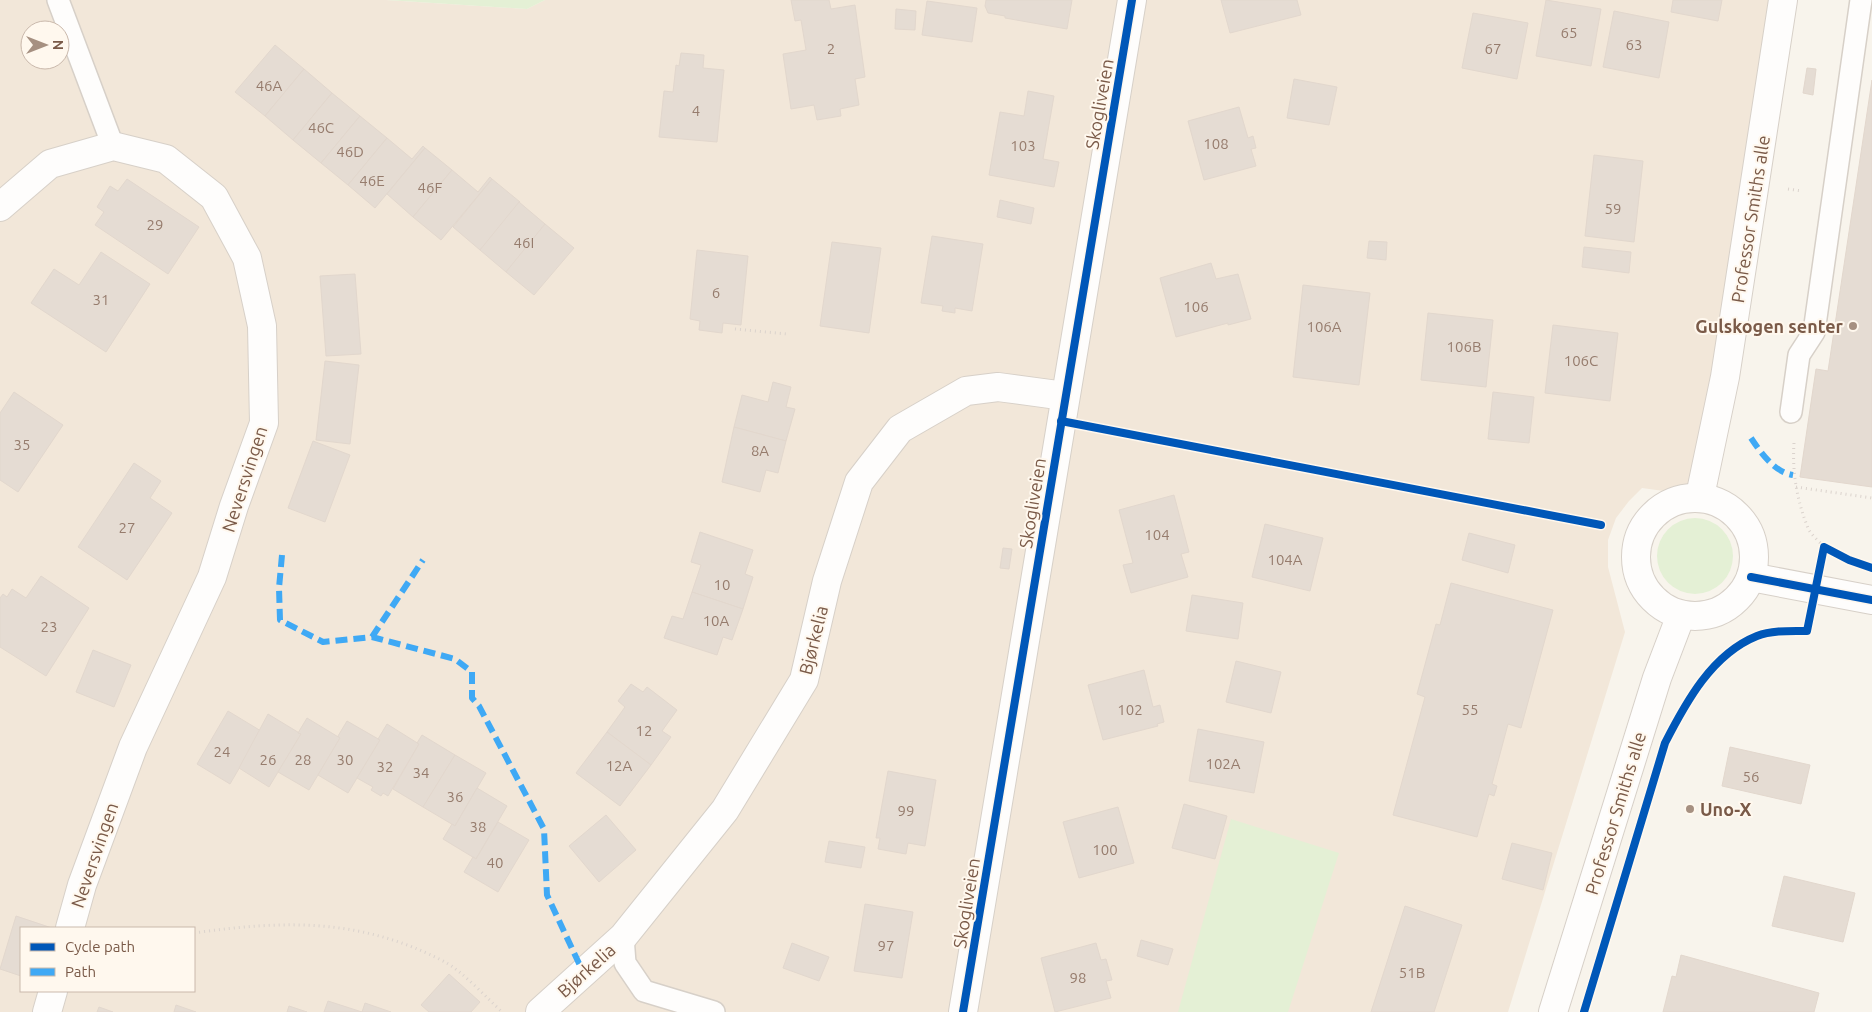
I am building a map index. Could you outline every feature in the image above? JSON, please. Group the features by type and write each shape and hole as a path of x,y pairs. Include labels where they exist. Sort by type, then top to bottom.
{"street":[{"name":"Skogliveien","path":"963,1012 1132,0"},
{"name":"Professor Smiths alle","path":"1700,496 1727,368 1783,0"},
{"name":"Neversvingen","path":"0,207 50,164 113,146 166,159 214,197 247,258 262,326 264,423 234,506 212,577 133,747 82,885 70,927"},
{"name":"Bjørkelia","path":"540,1012 623,937 725,810 804,680 828,581 859,482 900,429 966,391 998,387 1065,396"},
{"path":"1700,496 1719,503 1734,512 1745,526 1752,542 1754,560 1751,577 1743,592 1731,605 1707,615 1682,615 1663,607 1648,593 1638,575 1636,554 1640,534 1650,518 1665,506 1684,499 1700,496"},
{"path":"1751,577 1872,600"},
{"name":"Professor Smiths alle","path":"1553,1012 1657,678 1682,615"},
{"path":"47,1012 53,992"}],"lane":[{"path":"58,0 113,146"},
{"path":"1791,412 1800,355 1814,332 1861,0"},
{"path":"623,937 625,963 644,991 714,1012"}],"path":[{"path":"735,329 787,334"},
{"path":"1791,412 1798,413 1793,458 1796,487 1809,530 1824,547"},
{"path":"1796,487 1872,498"},
{"path":"195,933 237,927 312,924 381,935 447,963 502,1012"}],"shaded area":[{"path":"0,0 386,0 527,9 545,0 1783,0 1700,496 1642,488 1616,518 1608,540 1608,567 1625,632 1508,1012 0,1012"}],"green space":[{"path":"387,0 545,0 527,9"},
{"path":"1695,518 1710,521 1722,529 1730,541 1733,556 1730,571 1722,583 1710,591 1695,594 1680,591 1668,583 1660,571 1657,556 1660,541 1668,529 1680,521"},
{"path":"1231,819 1339,853 1288,1012 1178,1012"}],"building":[{"path":"791,0 829,0 831,9 855,5 865,77 855,79 859,105 840,109 841,116 817,120 814,105 791,109 783,54 806,50 801,20 795,21"},
{"path":"986,0 1072,0 1067,29 1005,18 1005,16 988,13 985,6"},
{"path":"1221,0 1297,0 1301,15 1230,33"},
{"path":"1546,0 1601,9 1591,66 1536,56"},
{"path":"1673,0 1722,0 1718,21 1671,12"},
{"path":"927,1 977,8 972,42 922,35"},
{"path":"896,9 916,11 915,30 895,29"},
{"path":"1614,11 1669,22 1659,78 1603,67"},
{"path":"1473,13 1528,23 1517,79 1462,68"},
{"path":"275,45 304,69 265,116 235,92"},
{"path":"681,53 704,55 703,68 724,70 717,142 659,137 664,91 673,92 676,65 679,66"},
{"path":"1807,68 1816,69 1813,95 1803,93"},
{"path":"304,69 332,93 293,140 265,116"},
{"path":"1294,79 1337,87 1329,125 1287,118"},
{"name":"Gulskogen senter","path":"1872,80 1872,487 1800,477 1816,369 1828,371"},
{"path":"1028,91 1054,96 1043,159 1059,162 1054,187 989,175 1000,112 1024,116"},
{"path":"332,93 360,116 321,163 293,140"},
{"path":"1239,107 1248,138 1253,136 1256,148 1251,149 1256,166 1204,180 1188,121"},
{"path":"360,116 387,138 348,185 321,163"},
{"path":"387,138 412,159 423,146 425,148 375,208 348,185"},
{"path":"425,148 452,170 413,217 387,194"},
{"path":"1594,155 1643,161 1634,242 1585,236"},
{"path":"452,170 478,192 490,177 492,179 441,240 413,217"},
{"path":"127,179 199,227 168,274 95,225 104,212 97,207 110,186 118,191"},
{"path":"492,179 520,202 480,250 453,227"},
{"path":"1000,200 1034,208 1031,224 997,217"},
{"path":"519,202 545,224 506,272 480,250"},
{"path":"545,224 574,248 534,295 506,272"},
{"path":"932,236 983,244 972,311 955,308 955,313 942,311 943,306 921,303"},
{"path":"1369,241 1387,242 1386,260 1367,258"},
{"path":"832,242 881,248 869,333 820,326"},
{"path":"1584,247 1631,252 1629,273 1582,267"},
{"path":"697,250 748,256 741,325 723,323 722,333 699,330 700,321 690,319"},
{"path":"101,252 150,284 106,352 31,303 54,269 79,285"},
{"path":"1211,263 1216,279 1238,274 1251,319 1176,337 1160,278"},
{"path":"355,274 361,354 326,356 320,276"},
{"path":"1303,285 1370,293 1359,385 1293,377"},
{"path":"1428,313 1493,320 1486,387 1421,380"},
{"path":"1553,325 1618,333 1610,401 1545,393"},
{"path":"325,361 359,365 350,444 316,440"},
{"path":"773,382 791,387 786,407 795,409 786,441 734,427 742,395 768,402"},
{"path":"14,392 63,425 18,492 0,480 0,413"},
{"path":"1493,392 1534,397 1529,443 1488,439"},
{"path":"734,427 786,441 778,473 766,470 760,492 722,482"},
{"path":"313,441 350,455 325,522 288,508"},
{"path":"134,463 161,481 150,498 172,513 127,580 78,547"},
{"path":"1174,495 1189,552 1181,554 1188,577 1131,593 1123,565 1133,563 1119,510"},
{"path":"1265,524 1323,538 1310,591 1252,577"},
{"path":"700,532 753,550 745,574 753,577 743,609 692,592 701,565 691,562"},
{"path":"1469,533 1515,545 1508,573 1462,560"},
{"path":"1003,548 1012,549 1009,569 1000,568"},
{"path":"41,576 89,608 46,676 0,647 0,598 3,594 7,597 12,589 26,598"},
{"path":"1451,583 1553,610 1521,728 1508,724 1492,784 1497,786 1494,796 1489,794 1477,837 1393,815 1425,697 1417,694 1436,624 1440,625"},
{"path":"692,592 743,609 732,640 723,637 717,655 664,638 672,616 683,619"},
{"path":"1192,595 1243,603 1238,639 1186,631"},
{"path":"93,650 131,665 114,707 76,692"},
{"path":"1236,661 1281,672 1271,713 1226,702"},
{"path":"1144,670 1153,707 1160,705 1164,722 1157,724 1158,726 1103,740 1088,685"},
{"path":"631,684 643,692 647,687 677,710 662,731 671,737 651,765 607,732 625,707 618,701"},
{"path":"228,711 261,731 230,784 197,764"},
{"path":"268,714 301,734 269,787 239,768"},
{"path":"307,718 340,738 309,790 278,772 301,734 298,733"},
{"path":"347,721 380,740 348,793 318,775 340,738 338,736"},
{"path":"387,724 419,744 388,796 383,793 381,796 371,790 373,787 357,778 380,740 378,739"},
{"path":"1198,729 1264,742 1254,793 1189,781"},
{"path":"607,732 651,765 620,806 576,773"},
{"path":"422,735 455,755 423,807 393,789 419,744 417,743"},
{"path":"1730,747 1810,765 1801,804 1722,786"},
{"path":"455,755 486,773 455,826 423,807"},
{"path":"888,771 936,780 925,846 908,843 906,854 878,849 880,838 876,838"},
{"path":"477,788 507,806 476,859 443,839 452,824 455,826"},
{"path":"1184,804 1227,816 1215,859 1172,848"},
{"path":"1118,807 1134,863 1079,878 1063,822"},
{"path":"606,815 636,850 599,882 569,846"},
{"path":"498,822 529,840 498,892 464,872 473,857 476,859"},
{"path":"829,841 865,847 861,868 825,862"},
{"path":"1512,843 1552,853 1543,890 1502,879"},
{"path":"1784,876 1855,893 1843,942 1772,926"},
{"path":"865,904 913,912 902,978 854,971"},
{"path":"1405,906 1462,925 1434,1012 1371,1012"},
{"path":"16,916 49,927 20,927 20,976 0,969"},
{"path":"1141,940 1173,949 1168,965 1137,956"},
{"path":"792,943 829,957 819,981 783,968"},
{"path":"1096,943 1101,960 1106,959 1112,980 1106,981 1111,998 1055,1012 1041,958"},
{"path":"1681,955 1819,993 1814,1012 1663,1012 1672,976 1676,977"},
{"path":"449,974 480,1002 471,1012 429,1012 421,1005"},
{"path":"328,1001 362,1012 324,1012"},
{"path":"365,1003 391,1012 362,1012"},
{"path":"176,1005 196,1012 174,1012"},
{"path":"289,1006 307,1012 287,1012"},
{"path":"99,1007 113,1012 97,1012"}],"marked path":[{"path":"1751,438 1774,466 1793,475"},
{"path":"282,555 279,588 280,620 323,642 372,637 455,659 472,672 472,698 479,706 544,829 547,895 583,972"},
{"path":"372,637 423,560"}],"cycle path":[{"path":"963,1012 1132,0"},
{"path":"1061,421 1601,525"},
{"path":"1584,1012 1665,743 1691,696 1714,667 1741,644 1757,636 1769,633 1807,631 1824,547 1849,560 1872,568"},
{"path":"1751,577 1872,600"}],"place":[{"name":"Gulskogen senter","path":"1853,326"},
{"name":"Uno-X","path":"1690,809"}]}
